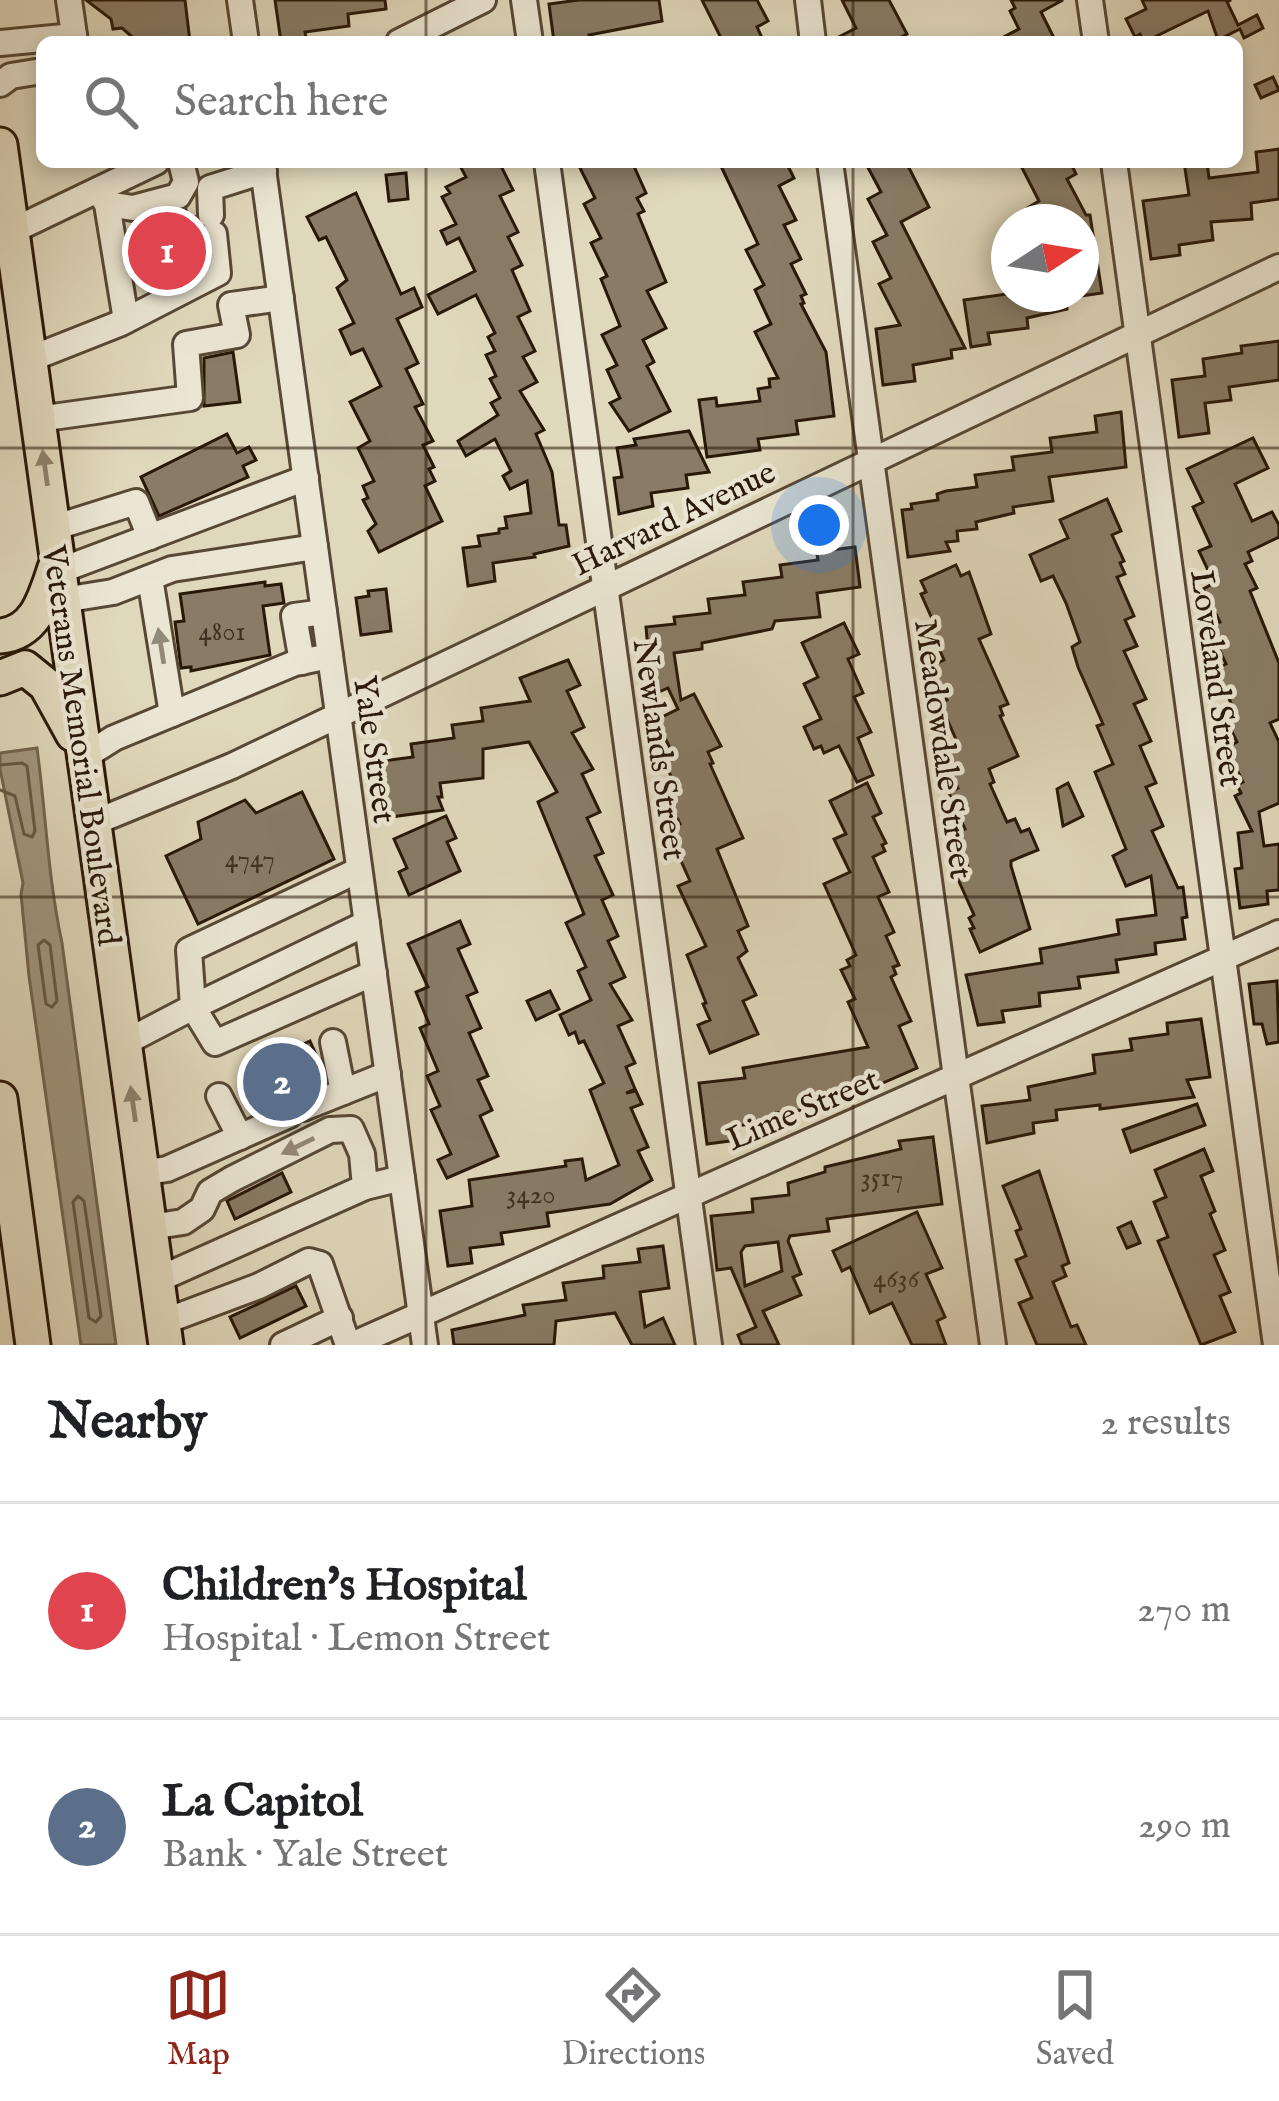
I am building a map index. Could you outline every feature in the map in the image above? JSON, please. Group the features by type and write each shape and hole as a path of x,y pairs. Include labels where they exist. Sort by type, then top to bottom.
{"main road":[{"name":"Veterans Memorial Boulevard","path":"0,145 165,1333"},
{"path":"0,637 30,623 58,565"},
{"path":"8,669 46,686 84,757"},
{"path":"1,1110 8,1215 33,1345"}],"street":[{"path":"68,0 74,36"},
{"path":"240,0 245,36"},
{"path":"411,36 483,0"},
{"path":"524,0 529,36"},
{"path":"808,0 813,36"},
{"path":"1090,0 1095,36"},
{"path":"0,43 36,41"},
{"path":"0,84 11,76 36,72"},
{"path":"12,231 103,197 147,168"},
{"path":"103,197 133,208 178,196 186,182 182,168"},
{"path":"30,359 126,320 218,273 210,188 258,168"},
{"name":"Yale Street","path":"263,168 425,1345"},
{"name":"Newlands Street","path":"548,168 710,1345"},
{"name":"Meadowdale Street","path":"831,168 993,1345"},
{"name":"Loveland Street","path":"1115,168 1276,1345"},
{"path":"103,197 126,320"},
{"name":"Harvard Avenue","path":"93,823 232,766 1279,267"},
{"path":"38,419 190,398 186,344 237,335 231,305 281,298"},
{"path":"58,565 150,537 306,478"},
{"path":"58,565 136,502 150,537"},
{"path":"58,565 113,592 172,569 315,547"},
{"path":"150,578 172,714"},
{"path":"302,662 294,616 324,612"},
{"path":"84,757 172,714 302,662 330,656"},
{"path":"359,870 189,950 193,1007 215,1043 374,973"},
{"path":"124,1043 367,923"},
{"name":"Lime Street","path":"357,1344 1279,933"},
{"path":"333,1042 343,1092"},
{"path":"142,1173 167,1169 388,1073"},
{"path":"219,1096 240,1137"},
{"path":"150,1227 183,1222 202,1210 211,1192 221,1185 329,1130 351,1130 362,1154 365,1187"},
{"path":"157,1280 365,1187 402,1178"},
{"path":"165,1333 309,1261 320,1264 328,1276 340,1318 357,1344"},
{"path":"283,1345 340,1318"}],"water":[{"path":"37,748 116,1345 81,1345 29,976 23,883 0,769 0,753"}],"building":[{"path":"86,0 185,0 189,36 131,36 122,28 113,29 111,19"},
{"path":"275,0 385,0 386,9 348,14 349,26 305,32 306,36 280,36"},
{"path":"659,0 662,21 589,36 553,36 549,4"},
{"path":"702,0 757,0 768,21 757,27 761,36 720,36"},
{"path":"842,0 889,0 907,34 841,36 856,28"},
{"path":"1011,0 1063,0 1041,12 1053,36 1006,36 1019,29 1010,11 1015,8"},
{"path":"1142,0 1231,0 1227,2 1238,25 1257,15 1263,28 1244,38 1240,29 1217,36 1208,11 1156,36 1134,36 1126,19 1146,9"},
{"path":"1273,77 1279,90 1261,98 1255,85"},
{"path":"1279,149 1279,199 1251,203 1252,219 1211,222 1213,240 1179,245 1180,255 1151,259 1143,201 1189,195 1185,168 1208,168 1209,178 1258,172 1256,152"},
{"path":"461,168 502,168 513,190 500,196 518,232 508,237 522,265 512,270 530,311 518,317 535,351 523,357 537,382 520,391 544,430 536,434 552,472 559,525 566,525 569,546 493,563 495,581 468,586 463,548 480,546 478,536 507,528 505,517 531,513 527,481 510,489 503,476 511,471 495,439 466,456 458,441 498,415 491,403 500,398 490,379 496,376 486,355 495,351 488,337 495,333 476,295 438,314 428,295 475,271 459,238 447,244 441,231 456,224 442,197 450,193 446,187 466,177"},
{"path":"580,168 635,168 646,193 637,198 644,211 638,214 666,282 647,291 666,328 643,340 654,362 647,366 670,411 629,431 610,403 620,398 607,370 617,365 602,335 620,326 601,279 607,276 591,243 601,238 584,204 595,198"},
{"path":"722,168 789,168 794,178 779,186 796,220 784,225 801,259 791,264 806,294 801,304 826,352 834,416 796,421 798,434 758,439 760,450 707,457 699,400 716,398 717,406 760,401 758,389 770,387 769,379 778,378 755,332 771,324 755,290 764,285 746,250 758,244"},
{"path":"868,168 909,168 929,207 901,222 965,348 951,350 952,358 913,365 915,381 883,385 876,329 900,325 879,284 891,278 873,242 887,235 868,199 881,192"},
{"path":"1022,168 1073,168 1076,174 1067,179 1080,204 1034,204 1039,201"},
{"path":"406,173 408,199 389,201 386,175"},
{"path":"356,193 401,294 414,288 422,307 397,319 418,363 406,369 423,404 415,407 433,441 423,445 435,481 425,486 442,521 379,552 368,531 376,524 363,500 368,498 363,486 374,481 358,448 370,441 350,402 381,386 363,349 351,354 340,330 354,323 337,288 347,280 326,237 319,240 307,217"},
{"path":"186,210 188,218 195,217 200,226 198,236 189,237 193,266 145,273 138,224"},
{"path":"991,296 991,312 1054,312 1027,318 1028,328 988,333 990,344 971,347 964,300"},
{"path":"1279,341 1279,380 1229,387 1231,400 1205,403 1209,433 1179,437 1172,380 1205,376 1203,359 1242,353 1241,346"},
{"path":"233,352 240,402 204,406 204,358"},
{"path":"1121,412 1126,467 1049,477 1053,501 1013,507 1014,513 976,522 977,529 957,531 958,541 946,542 950,551 908,557 902,510 938,500 937,494 946,491 977,487 975,475 1014,470 1012,457 1052,452 1050,438 1097,432 1095,416"},
{"path":"689,431 709,472 686,475 688,488 651,493 653,506 619,514 614,478 622,477 617,448 636,445 634,439"},
{"path":"227,434 237,453 249,447 256,460 243,466 248,477 159,516 141,477"},
{"path":"1253,438 1268,468 1235,484 1252,521 1272,512 1279,525 1279,537 1248,552 1252,561 1245,564 1257,588 1250,591 1279,663 1279,719 1270,723 1279,742 1279,803 1259,812 1264,846 1279,844 1279,890 1267,891 1268,904 1240,908 1235,869 1242,868 1238,833 1252,831 1235,796 1241,793 1237,785 1243,782 1226,748 1237,742 1220,708 1231,703 1215,669 1226,664 1209,627 1220,622 1203,589 1214,583 1199,551 1211,546 1193,507 1203,502 1187,469"},
{"path":"1107,499 1121,531 1112,535 1124,561 1120,563 1125,574 1117,577 1134,616 1125,620 1137,646 1124,651 1146,699 1134,704 1151,741 1140,746 1156,783 1146,787 1163,826 1152,831 1178,888 1183,887 1185,939 1155,943 1156,954 1116,960 1118,972 1078,977 1080,988 1039,993 1040,1006 1002,1011 1004,1022 978,1025 966,975 1042,963 1040,949 1119,934 1117,920 1156,915 1151,876 1126,886 1113,856 1126,849 1095,772 1113,764 1097,726 1103,724 1078,667 1072,647 1080,642 1066,603 1053,576 1041,581 1030,555 1068,538 1060,520"},
{"path":"831,546 831,550 855,547 860,587 817,593 820,617 775,621 772,629 674,653 681,700 694,694 721,746 708,752 710,764 743,838 717,849 748,926 738,931 747,951 738,958 756,995 743,1001 758,1034 710,1053 698,1025 710,1020 687,955 706,946 678,886 690,881 667,830 680,824 665,792 676,787 660,753 670,748 656,720 678,709 668,688 652,695 646,627 675,624 674,617 710,613 708,599 745,595 743,582 782,577 780,565 818,560 816,548"},
{"path":"956,565 961,576 969,572 991,634 979,639 1008,704 1000,707 1000,716 1018,756 989,769 994,782 990,784 1007,822 1015,819 1021,832 1029,829 1038,850 1011,861 1030,929 980,952 970,929 974,928 969,918 974,915 957,877 970,871 953,834 965,829 949,793 958,788 942,751 958,744 940,703 947,700 931,666 944,660 921,594 926,592 921,581"},
{"path":"265,582 265,586 281,584 284,603 263,606 270,655 191,671 191,667 181,668 175,622 184,621 180,594"},
{"path":"386,589 391,631 361,635 356,598"},
{"path":"844,623 859,654 848,659 863,693 854,697 871,732 858,738 873,775 857,782 839,746 824,753 821,746 814,749 804,727 821,719 804,684 818,677 802,643"},
{"path":"568,660 580,685 567,691 584,727 572,733 593,769 582,774 600,812 587,818 603,853 595,856 613,895 602,900 618,936 608,941 625,977 610,984 632,1020 618,1026 635,1063 626,1067 635,1089 626,1093 636,1091 642,1104 631,1108 648,1147 638,1151 652,1180 610,1204 547,1213 549,1226 501,1233 503,1244 470,1248 472,1263 448,1266 440,1211 472,1206 469,1180 566,1166 565,1161 582,1159 586,1180 619,1165 590,1090 604,1083 584,1041 579,1043 575,1032 569,1035 560,1015 591,1000 578,971 586,967 566,923 584,914 538,802 557,792 529,742 483,749 483,778 440,783 443,810 383,818 375,762 413,757 411,744 454,738 452,725 483,721 481,708 530,701 520,678"},
{"path":"867,783 881,813 873,817 886,843 882,845 885,851 873,857 889,892 878,897 894,932 886,936 899,965 893,967 896,974 891,977 911,1021 899,1026 917,1068 869,1089 810,1094 811,1105 803,1110 736,1126 738,1140 707,1144 699,1083 745,1078 743,1068 868,1047 848,1002 855,999 841,970 856,955 824,884 850,872 834,839 846,834 830,801"},
{"path":"1068,783 1083,816 1063,826 1057,789"},
{"path":"302,792 334,859 198,924 166,856 201,839 198,822 245,800 256,813"},
{"path":"446,816 456,838 447,842 460,871 409,895 399,872 407,868 394,839"},
{"path":"460,921 470,944 458,949 477,992 467,996 481,1028 469,1033 488,1076 478,1080 492,1110 480,1116 498,1156 447,1178 438,1160 451,1154 431,1110 440,1106 427,1076 438,1071 420,1028 429,1024 416,992 428,987 408,944"},
{"path":"1277,981 1279,1042 1267,1044 1262,1024 1254,1024 1249,984"},
{"path":"550,991 559,1009 536,1020 527,1001"},
{"path":"1201,1019 1210,1077 1187,1080 1194,1097 1056,1110 1057,1120 1033,1123 1034,1133 987,1143 982,1106 1030,1100 1028,1087 1095,1073 1093,1055 1132,1050 1130,1039 1168,1034 1167,1023"},
{"path":"310,1041 321,1066 315,1069 318,1075 306,1081 309,1088 290,1099 282,1100 280,1095 263,1103 252,1069"},
{"path":"1197,1104 1205,1125 1131,1152 1123,1130"},
{"path":"933,1137 942,1204 827,1219 829,1231 790,1236 801,1274 793,1277 801,1295 763,1311 779,1345 742,1345 738,1335 756,1327 731,1268 717,1270 711,1216 753,1212 752,1199 789,1195 788,1183 825,1172 825,1167 901,1149 899,1141","holes":["778,1242 782,1271 745,1286 741,1252 745,1246"]},
{"path":"1204,1149 1213,1171 1201,1176 1225,1250 1214,1255 1230,1292 1220,1296 1235,1332 1201,1345 1158,1241 1168,1237 1154,1202 1166,1197 1155,1170"},
{"path":"1039,1171 1069,1263 1062,1266 1066,1276 1053,1282 1071,1327 1077,1325 1086,1345 1037,1345 1019,1303 1032,1298 1016,1260 1026,1256 1016,1231 1021,1229 1003,1186"},
{"path":"282,1173 291,1192 235,1219 227,1201"},
{"path":"917,1212 942,1268 926,1274 945,1317 937,1321 946,1345 912,1345 892,1303 870,1313 850,1267 842,1271 833,1251"},
{"path":"1131,1222 1140,1243 1127,1248 1118,1228"},
{"path":"663,1246 669,1288 640,1292 645,1327 663,1318 675,1345 632,1345 615,1313 556,1321 554,1345 454,1345 452,1330 525,1315 523,1305 566,1300 563,1283 604,1278 603,1266 640,1262 638,1249"},
{"path":"296,1286 306,1306 240,1338 230,1317"}],"place":[{"name":"Children's Hospital","path":"167,251"},
{"name":"La Capitol","path":"282,1082"}]}
